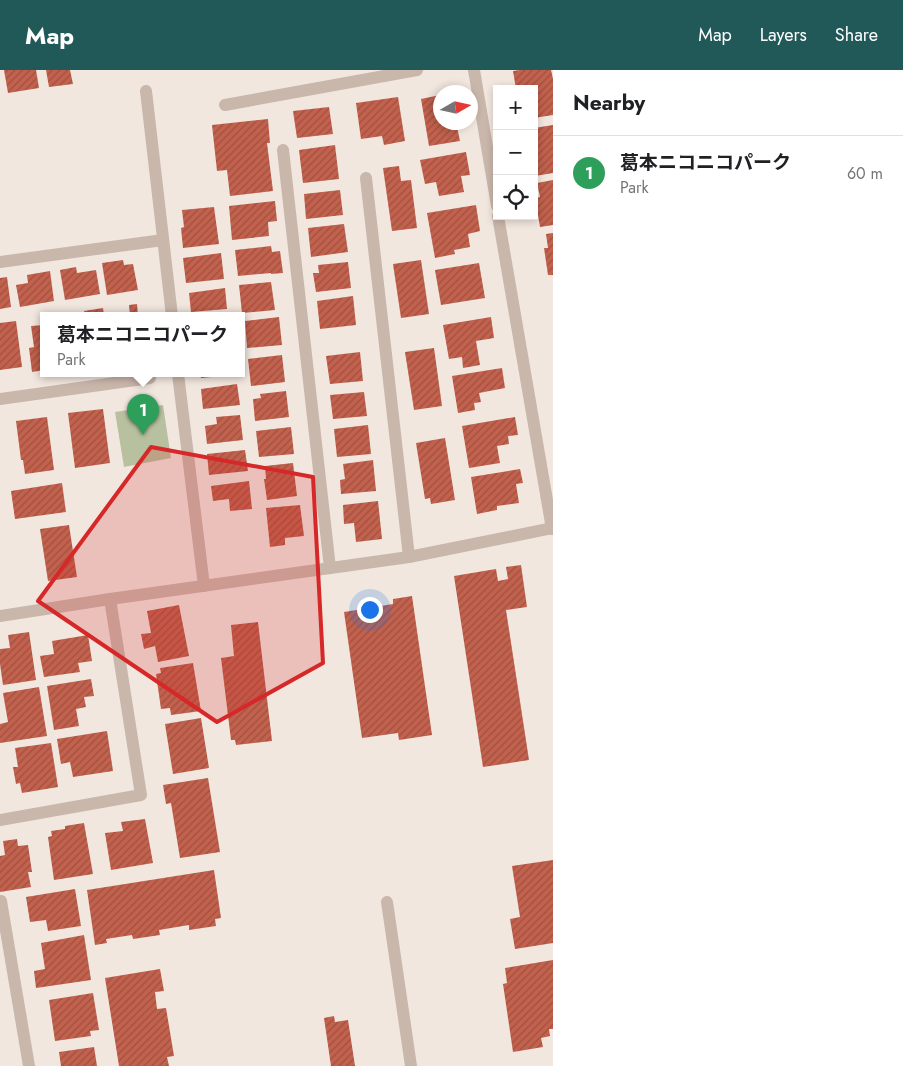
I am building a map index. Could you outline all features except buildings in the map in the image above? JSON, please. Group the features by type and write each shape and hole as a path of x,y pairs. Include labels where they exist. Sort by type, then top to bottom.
{"street":[{"path":"226,105 417,70"},
{"path":"474,70 493,182"},
{"path":"146,91 171,312"},
{"path":"283,150 330,568"},
{"path":"366,178 408,557"},
{"path":"0,616 408,557 552,528 499,220"},
{"path":"0,262 162,240"},
{"path":"178,377 204,586"},
{"path":"0,399 150,378"},
{"path":"0,820 141,795 110,599"},
{"path":"1,901 29,1066"},
{"path":"388,902 411,1066"}],"highlighted area":[{"path":"151,447 313,477 323,663 217,722 38,601"}],"green space":[{"path":"163,405 171,458 124,467 115,412"}],"place":[{"name":"葛本ニコニコパーク","path":"143,435"}]}
